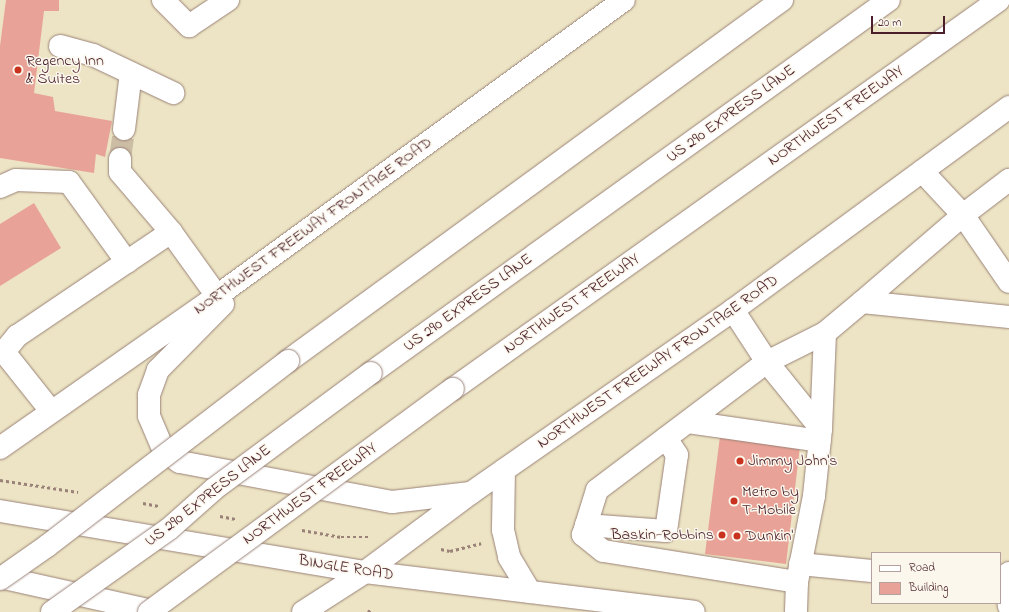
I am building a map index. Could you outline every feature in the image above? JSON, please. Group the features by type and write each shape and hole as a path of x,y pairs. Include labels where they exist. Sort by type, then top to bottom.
{"main road":[{"path":"163,0 189,26 228,0"},
{"name":"NORTHWEST FREEWAY FRONTAGE ROAD","path":"0,448 263,263 624,0"},
{"path":"0,578 47,546 288,361 782,0"},
{"name":"US 290 EXPRESS LANE","path":"52,612 169,529 214,489 371,373 889,0"},
{"name":"NORTHWEST FREEWAY","path":"148,612 454,389 999,0"},
{"path":"60,46 93,55 173,93"},
{"path":"124,129 131,73"},
{"name":"NORTHWEST FREEWAY FRONTAGE ROAD","path":"303,612 365,572 471,493 733,310 1009,107"},
{"path":"120,159 120,172 171,232 217,296"},
{"path":"922,171 963,215 1009,282"},
{"path":"0,187 16,180 69,182 127,262"},
{"path":"584,530 597,490 767,362 824,333 963,215 1009,180"},
{"path":"51,411 2,351 17,336 171,232"},
{"path":"263,263 158,370 149,395 149,416 164,451 180,462 392,502 471,493"},
{"path":"862,302 1009,316"},
{"path":"733,310 767,362 821,435"},
{"path":"796,612 799,573 814,496 821,435 824,333"},
{"path":"688,422 821,435"},
{"path":"584,530 666,530 677,454 666,438"},
{"path":"504,470 504,530 509,557 530,592"},
{"name":"BINGLE ROAD","path":"0,511 365,572 694,612"},
{"path":"584,530 603,551 799,573 871,571"},
{"path":"0,578 156,612"}],"path":[{"path":"0,480 34,485"},
{"path":"441,550 450,551 481,543"},
{"path":"446,555 450,551"},
{"path":"368,612 372,608"}],"building":[{"name":"Regency Inn & Suites","path":"6,0 59,0 59,11 44,11 34,93 53,97 55,111 112,121 105,157 96,154 94,173 0,158 0,46"},
{"path":"34,203 61,248 0,286 0,224"},
{"path":"720,436 800,446 786,564 705,554"}],"tunnel":[{"path":"120,159 124,129"}],"place":[{"name":"Regency Inn & Suites","path":"18,70"},
{"name":"Jimmy John's","path":"740,461"},
{"name":"Metro by T-Mobile","path":"734,501"},
{"name":"Baskin-Robbins","path":"722,535"},
{"name":"Dunkin'","path":"737,536"}]}
